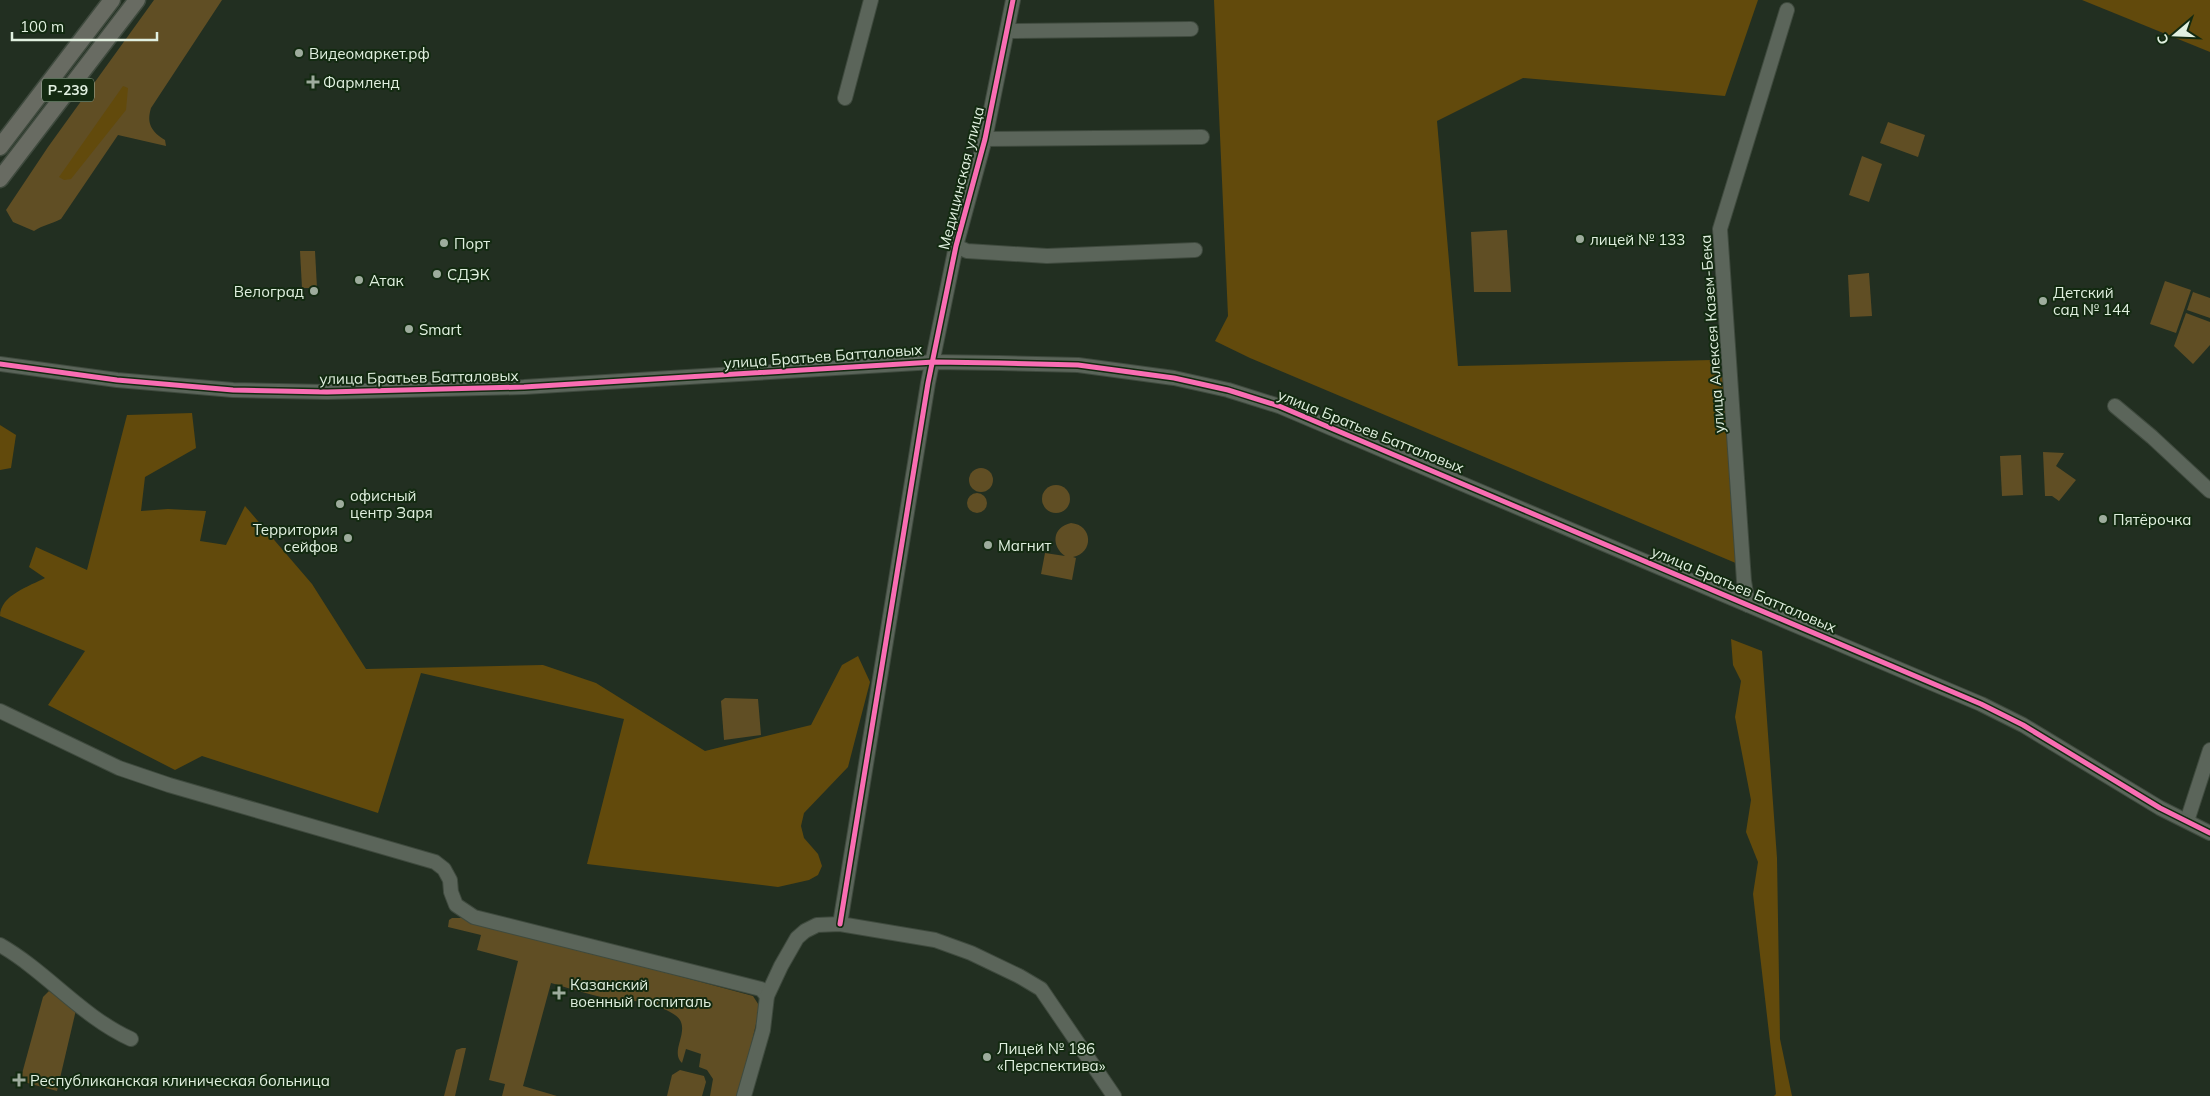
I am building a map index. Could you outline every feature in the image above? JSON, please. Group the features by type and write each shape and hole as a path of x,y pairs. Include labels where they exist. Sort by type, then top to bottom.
{"main road":[{"name":"Р-239","path":"0,147 112,0"},
{"name":"Р-239","path":"0,179 137,0"}],"street":[{"path":"845,98 871,0"},
{"name":"Медицинская улица","path":"840,924 925,401 956,246 985,139 1013,0"},
{"name":"улица Алексея Казем-Бека","path":"1748,604 1744,580 1720,229 1787,10"},
{"path":"1007,31 1191,29"},
{"path":"985,139 1202,136"},
{"path":"956,246 968,251 1047,256 1195,250"},
{"name":"улица Братьев Батталовых","path":"0,364 117,380 224,389 327,392 524,387 934,362 1078,365 1174,378 1228,390 1288,409 1981,704 2022,725 2160,808 2210,833"},
{"path":"2115,406 2152,437 2210,492"},
{"path":"0,711 119,768 169,785 435,862 444,869 450,880 451,892 456,905 474,917 761,989 767,996"},
{"path":"2187,821 2210,750"},
{"path":"744,1096 763,1030 767,996 781,966 797,938 805,931 817,925 840,924 935,940 979,957 1041,989 1114,1096"},
{"path":"0,945 19,956 43,974 110,1030 131,1039"}],"shaded area":[{"path":"154,0 222,0 151,108 149,119 151,127 165,140 166,146 118,135 61,219 34,231 13,222 6,210 48,147"},
{"path":"1214,0 1758,0 1725,96 1523,78 1437,121 1458,366 1712,360 1725,378 1738,564 1250,358 1215,341 1228,316"},
{"path":"2082,0 2210,0 2210,52"},
{"path":"123,86 128,88 126,110 71,179 64,180 59,177"},
{"path":"1888,122 1925,135 1918,157 1880,143"},
{"path":"1862,156 1882,164 1869,202 1849,195"},
{"path":"1507,230 1511,292 1474,292 1471,232"},
{"path":"300,251 315,251 317,288 302,288"},
{"path":"1869,273 1872,316 1850,317 1848,275"},
{"path":"2165,281 2191,290 2176,333 2150,324"},
{"path":"2193,292 2210,298 2210,318 2187,310"},
{"path":"2186,313 2210,322 2210,345 2193,364 2174,346"},
{"path":"192,413 196,448 145,477 141,511 168,509 206,511 200,541 226,545 245,506 312,584 366,669 543,665 596,683 705,751 811,725 842,665 858,656 870,682 848,767 804,813 801,826 804,838 818,854 822,866 818,875 809,880 778,887 587,864 624,719 421,673 378,813 202,756 175,770 48,705 85,651 0,616 1,609 5,602 17,592 45,578 29,567 36,547 87,570 127,415"},
{"path":"0,425 16,435 11,468 0,470"},
{"path":"2043,452 2064,453 2056,466 2076,480 2059,501 2052,496 2045,496"},
{"path":"2021,455 2023,495 2002,496 2000,456"},
{"path":"981,468 989,472 993,480 989,488 981,492 973,488 969,480 973,472"},
{"path":"1056,485 1066,489 1070,499 1066,509 1056,513 1046,509 1042,499 1046,489"},
{"path":"977,493 984,496 987,503 984,510 977,513 970,510 967,503 970,496"},
{"path":"1071,523 1084,529 1088,539 1085,550 1073,557 1076,558 1072,580 1041,574 1045,553 1065,556 1057,547 1056,537 1060,528"},
{"path":"1731,639 1762,651 1777,858 1780,1039 1792,1096 1774,1096 1776,1094 1753,894 1758,862 1746,832 1751,800 1735,717 1741,681 1733,665"},
{"path":"725,698 758,699 761,735 724,740 721,701"},
{"path":"452,918 462,918 753,996 760,1007 739,1096 710,1096 713,1079 707,1070 699,1067 701,1054 686,1049 682,1063 679,1059 678,1048 682,1025 677,1016 646,1003 618,1001 551,983 523,1086 557,1096 502,1096 505,1084 489,1080 518,961 477,950 481,935 448,927 449,920"},
{"path":"49,991 76,1010 57,1091 20,1081 43,997"},
{"path":"466,1048 455,1096 444,1096 456,1050"},
{"path":"680,1070 704,1076 706,1082 702,1096 667,1096 672,1075"}],"cycle path":[{"path":"840,924 928,383 956,246 985,139 1013,0"},
{"path":"0,364 117,380 233,390 327,392 524,387 934,362 1078,365 1174,378 1228,390 1279,406 1981,704 2023,725 2160,808 2210,833"}],"place":[{"name":"Видеомаркет.рф","path":"299,53"},
{"name":"Фармленд","path":"313,82"},
{"name":"лицей № 133","path":"1580,239"},
{"name":"Порт","path":"444,243"},
{"name":"СДЭК","path":"437,274"},
{"name":"Атак","path":"359,280"},
{"name":"Велоград","path":"314,291"},
{"name":"Детский сад № 144","path":"2043,301"},
{"name":"Smart","path":"409,329"},
{"name":"офисный центр Заря","path":"340,504"},
{"name":"Пятёрочка","path":"2103,519"},
{"name":"Территория сейфов","path":"348,538"},
{"name":"Магнит","path":"988,545"},
{"name":"Казанский военный госпиталь","path":"559,993"},
{"name":"Лицей № 186 «Перспектива»","path":"987,1057"},
{"name":"Республиканская клиническая больница","path":"19,1080"}]}
